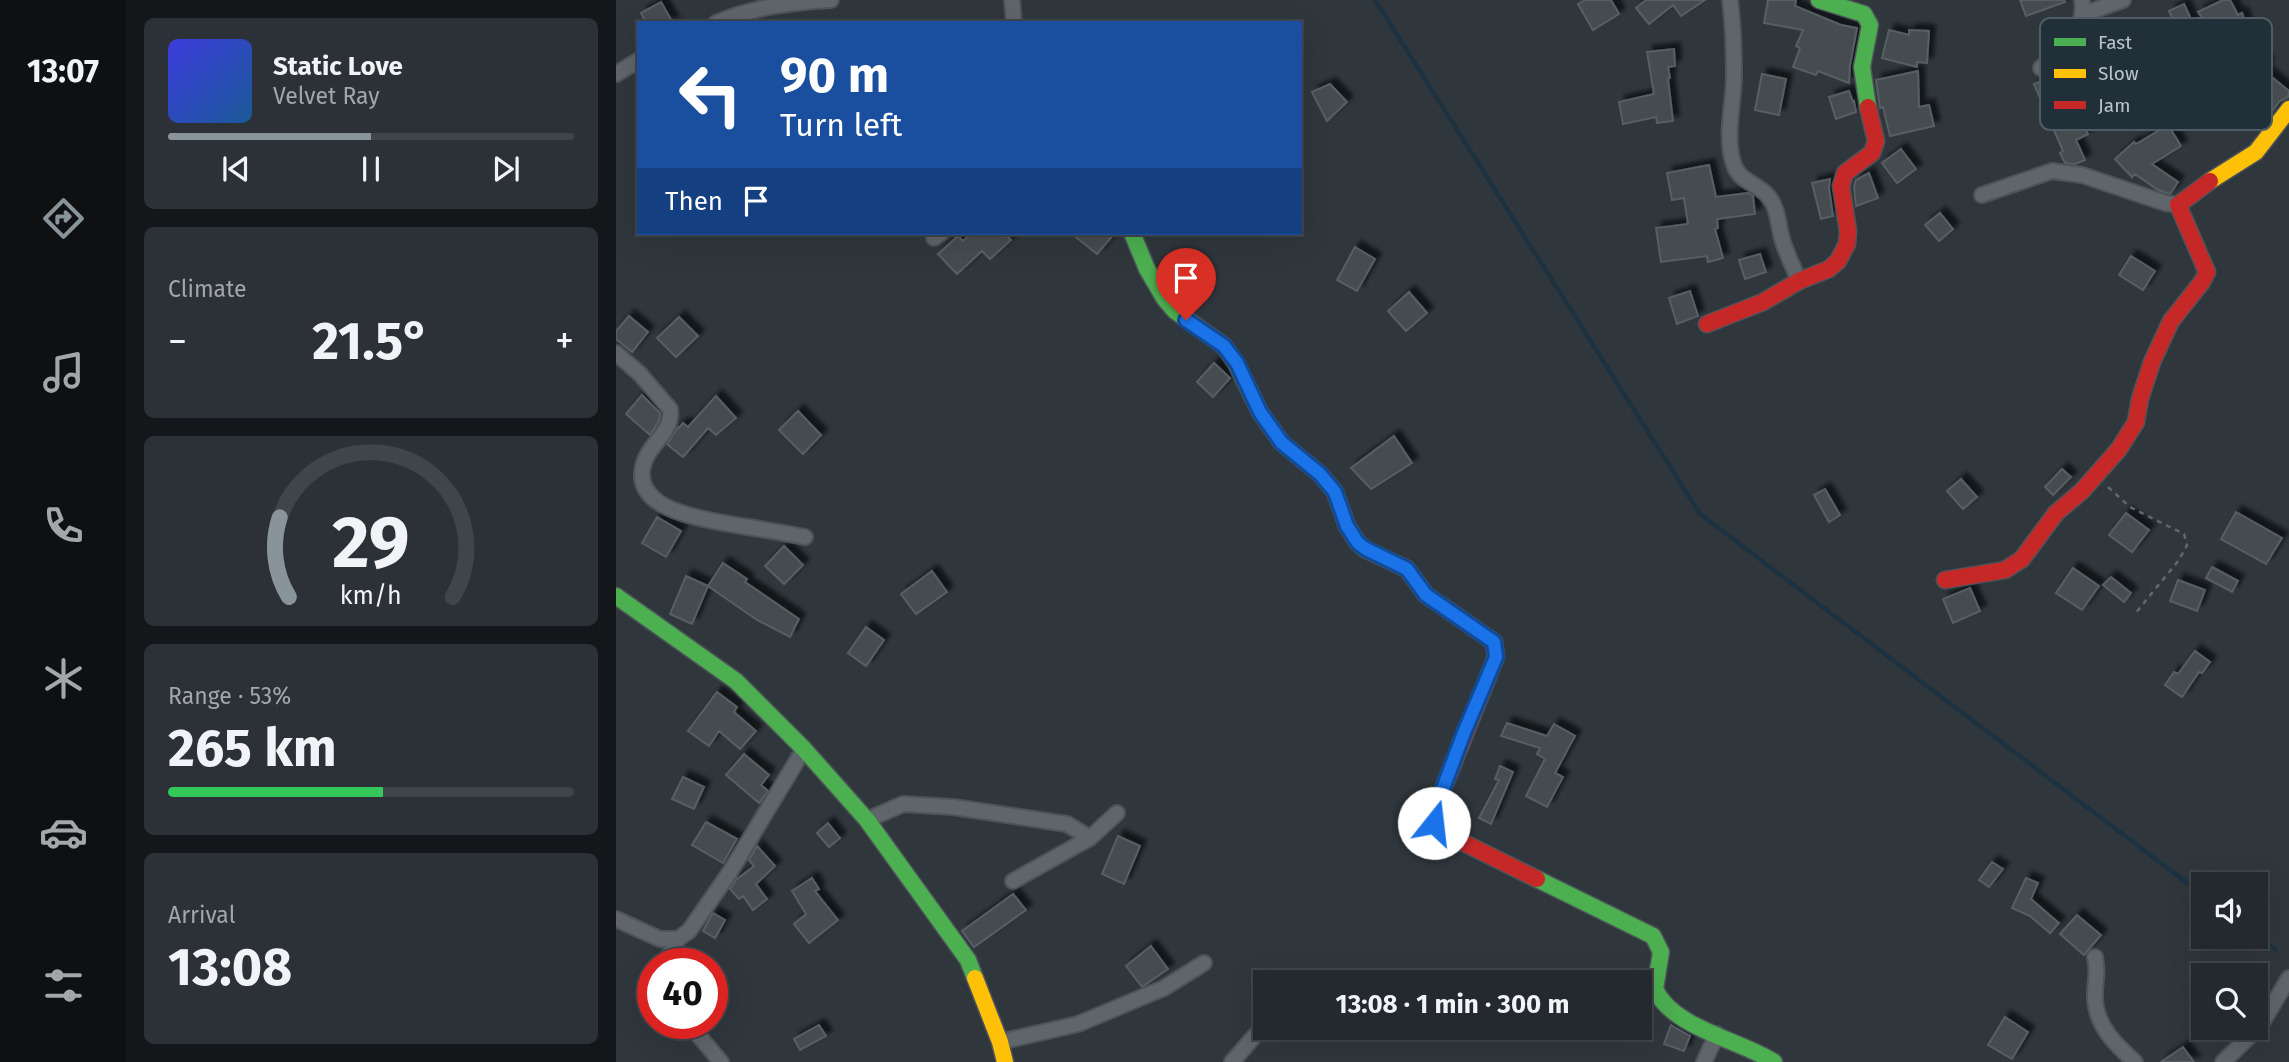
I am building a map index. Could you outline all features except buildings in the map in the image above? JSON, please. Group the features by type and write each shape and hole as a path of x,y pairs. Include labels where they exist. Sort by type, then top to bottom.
{"street":[{"path":"732,19 792,1 831,0"},
{"path":"1012,0 1014,21"},
{"path":"1730,0 1734,76 1730,111 1731,157 1738,176 1760,188 1771,199 1782,241 1799,281"},
{"path":"1707,324 1763,302 1799,281 1829,269 1838,261 1847,244 1848,231 1841,186 1845,173 1872,153 1876,141 1870,124 1862,67 1870,25 1864,14 1819,0"},
{"path":"2083,7 2123,0"},
{"path":"616,74 637,61"},
{"path":"1982,195 2052,171 2082,176 2178,205 2199,187 2256,152 2289,109"},
{"path":"1945,580 2005,570 2022,559 2056,513 2119,449 2136,422 2152,362 2172,321 2207,272 2178,205"},
{"path":"1133,235 1147,269 1164,298 1175,311 1224,346 1237,363 1260,412 1282,443 1320,474 1335,492 1347,526 1358,543 1407,569 1426,595 1494,642 1496,657 1433,817 1439,831 1524,870 1653,936 1662,950 1655,986 1657,994 1677,1014 1704,1030 1738,1041 1774,1062"},
{"path":"616,353 640,374 670,410 669,425 649,450 642,467 644,485 656,501 683,515 805,537"},
{"path":"616,596 736,681 804,749 867,820 968,960 1000,1042 1005,1062"},
{"path":"673,948 678,939 690,931 730,872 804,749"},
{"path":"867,820 903,804 953,807 1067,824 1090,838"},
{"path":"1013,881 1090,838 1117,813"},
{"path":"616,919 660,939 678,939"},
{"path":"2095,957 2098,971 2095,999 2099,1023 2121,1050 2136,1062"},
{"path":"1000,1042 1078,1024 1164,988 1204,963"},
{"path":"2223,1062 2260,1026 2289,978"},
{"path":"1704,1062 1717,1034"},
{"path":"1232,1062 1253,1038"},
{"path":"701,1039 720,1062"}],"path":[{"path":"2097,474 2130,507 2184,534 2187,545 2179,560 2134,615"}],"waterway":[{"path":"1375,0 1700,514 2191,886"},
{"path":"2268,944 2276,950"}],"traffic: fast":[{"path":"1819,0 1864,14 1870,25 1862,67 1868,107"},
{"path":"1133,235 1147,269 1164,298 1175,311 1224,346 1236,363 1260,412 1282,443 1320,474 1335,492 1347,526 1358,543 1407,569 1426,595 1448,610"},
{"path":"616,596 736,681 804,749 867,820 968,960 975,978"},
{"path":"1537,879 1653,936 1661,952 1655,989 1664,1002 1676,1014 1691,1023 1774,1062"}],"traffic: slow":[{"path":"2210,181 2256,152 2289,109"},
{"path":"975,978 1005,1062"}],"traffic: jam":[{"path":"1707,324 1763,302 1799,281 1829,269 1838,261 1847,244 1848,231 1841,186 1845,173 1872,153 1876,141 1868,107"},
{"path":"1945,580 2005,570 2022,559 2056,513 2082,491 2119,449 2136,422 2152,362 2171,321 2207,272 2178,205 2210,181"},
{"path":"1448,610 1494,642 1496,657 1438,801 1434,821 1442,832 1537,879"}],"route":[{"path":"1186,320 1224,346 1237,363 1260,412 1282,443 1320,474 1335,492 1347,526 1358,543 1379,557 1407,569 1426,595 1494,642 1496,657 1463,735 1433,817 1434,823"}]}
